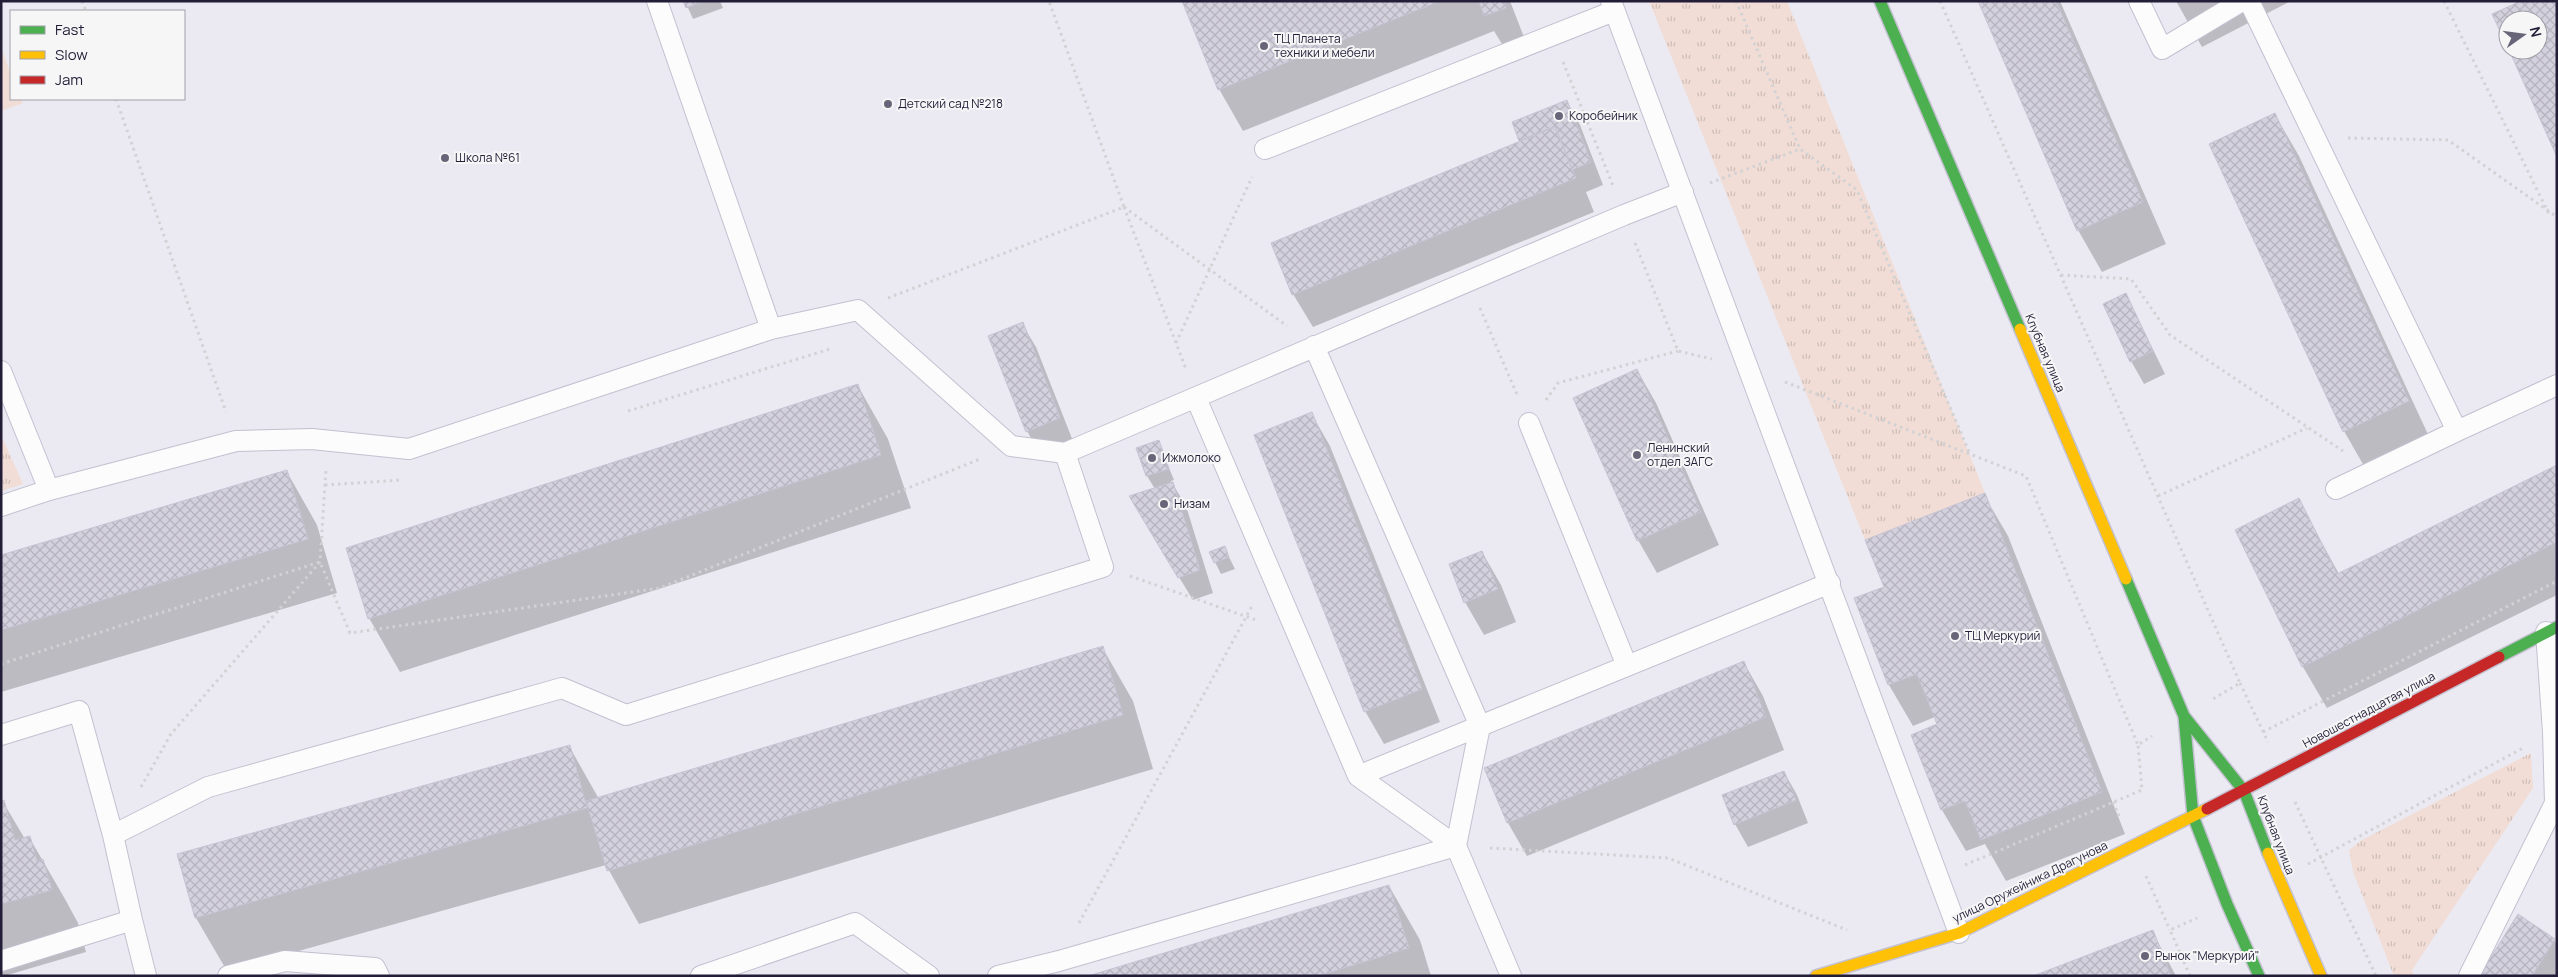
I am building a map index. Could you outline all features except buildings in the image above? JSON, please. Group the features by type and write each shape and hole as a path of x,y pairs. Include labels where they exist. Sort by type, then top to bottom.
{"main road":[{"name":"Клубная улица","path":"1880,1 2184,716 2244,791 2278,879 2321,976"},
{"name":"Новошестнадцатая улица","path":"2193,816 2552,630"},
{"name":"Клубная улица","path":"2184,716 2193,816 2227,904 2259,976"},
{"name":"улица Оружейника Драгунова","path":"1821,975 1959,933 2193,816"}],"lane":[{"path":"657,1 772,329"},
{"path":"2139,1 2162,49 2242,1"},
{"path":"2249,1 2457,430"},
{"path":"1265,149 1553,35 1613,6 1746,366 1830,583 1959,933"},
{"path":"1,506 49,490 236,441 328,440 409,449 772,329 858,310 1011,446 1065,453 1624,215 1683,192"},
{"path":"1314,346 1480,726 1456,846"},
{"path":"1,371 49,490"},
{"path":"2336,489 2457,430 2557,385"},
{"path":"1196,398 1358,776 1456,846 1511,976"},
{"path":"1529,423 1627,666"},
{"path":"113,835 208,787 562,688 626,715 1103,567 1065,453"},
{"path":"1358,776 1830,583"},
{"path":"2469,976 2555,803 2552,630"},
{"path":"1,735 78,711 113,835 146,976"},
{"path":"998,976 1058,961 1456,846"},
{"path":"1,961 132,920"},
{"path":"701,976 855,923 928,976"},
{"path":"228,976 285,961 375,968 379,976"}],"path":[{"path":"1049,1 1196,398"},
{"path":"1736,1 1800,149 1857,190 1970,454"},
{"path":"2444,1 2550,215"},
{"path":"1553,35 1678,351"},
{"path":"116,100 236,441"},
{"path":"2315,138 2448,140 2550,215 2557,218"},
{"path":"1176,343 1265,149"},
{"path":"1683,192 1800,149"},
{"path":"1124,207 1314,346"},
{"path":"858,310 1124,207"},
{"path":"2062,275 2131,279 2170,335 2372,471"},
{"path":"1468,281 1529,423"},
{"path":"621,413 837,347"},
{"path":"1529,423 1558,383 1678,351 1746,366"},
{"path":"2158,496 2307,427"},
{"path":"328,440 320,562 350,633 660,588 1011,446"},
{"path":"325,485 395,482 404,479"},
{"path":"1,664 320,562"},
{"path":"138,793 172,734 320,562"},
{"path":"1103,567 1298,635"},
{"path":"1058,961 1271,572"},
{"path":"2263,732 2557,582"},
{"path":"2240,683 2376,976"},
{"path":"2278,879 2553,732"},
{"path":"1942,886 1954,870 2142,790 2138,745"},
{"path":"1456,846 1668,858 1848,930"},
{"path":"2190,976 2170,930 2227,904"}],"green space":[{"path":"1649,1 1787,1 1985,493 1865,540"},
{"path":"1,48 10,71 10,100 22,100 23,103 1,111"},
{"path":"1,435 23,484 1,491"},
{"path":"2531,753 2533,788 2412,970 2414,976 2394,976 2353,872 2349,850 2362,840"}],"traffic: fast":[{"path":"1880,1 2020,329"},
{"path":"2126,579 2184,716 2244,791 2268,853"},
{"path":"2499,657 2557,627"},
{"path":"2184,716 2193,816 2227,904 2259,976"}],"traffic: slow":[{"path":"2020,329 2126,579"},
{"path":"1816,976 1959,933 2207,809"},
{"path":"2268,853 2321,976"}],"traffic: jam":[{"path":"2207,809 2499,657"}],"place":[{"name":"ТЦ Планета техники и мебели","path":"1264,46"},
{"name":"Детский сад №218","path":"888,104"},
{"name":"Коробейник","path":"1559,116"},
{"name":"Школа №61","path":"445,158"},
{"name":"Ленинский отдел ЗАГС","path":"1637,455"},
{"name":"Ижмолоко","path":"1152,458"},
{"name":"Низам","path":"1164,504"},
{"name":"ТЦ Меркурий","path":"1955,636"},
{"name":"Рынок \"Меркурий\"","path":"2145,956"}]}
